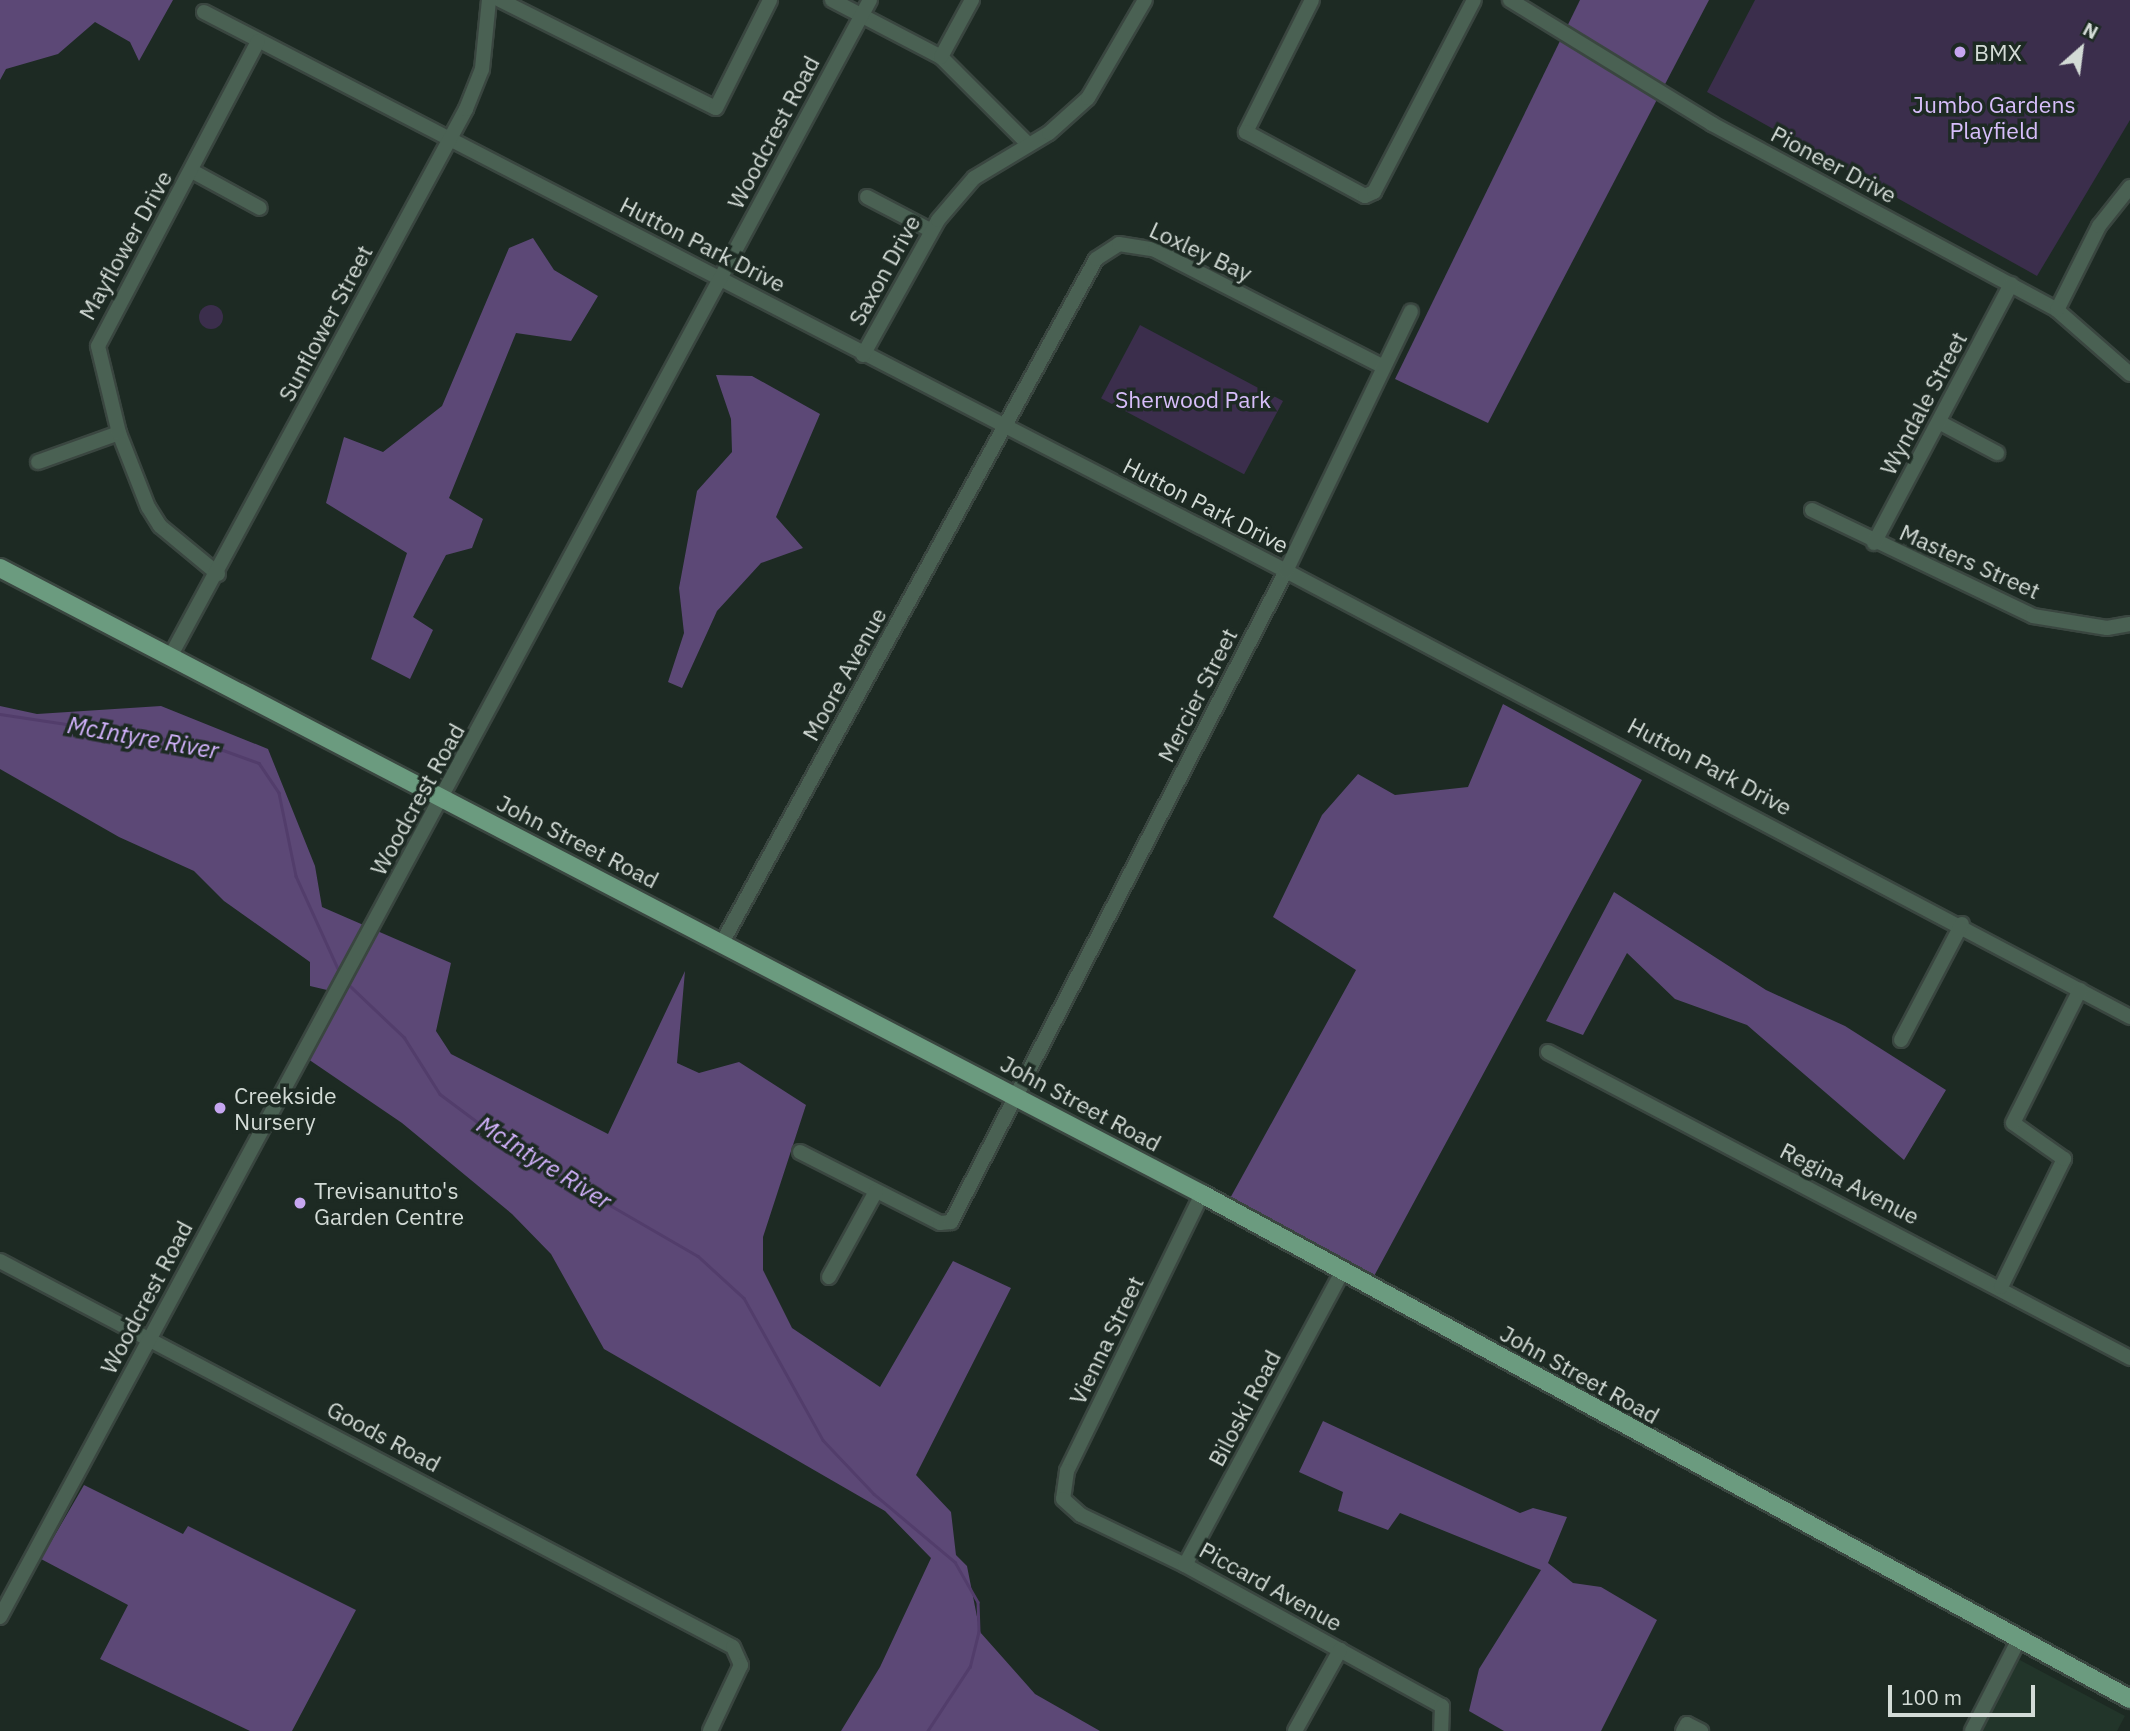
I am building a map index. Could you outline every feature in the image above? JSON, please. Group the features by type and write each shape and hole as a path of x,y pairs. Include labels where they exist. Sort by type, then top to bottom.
{"main road":[{"name":"John Street Road","path":"0,568 442,801 723,941 1018,1097 2018,1641 2130,1699"}],"street":[{"name":"Sunflower Street","path":"170,657 218,574 448,139 482,69 488,0"},
{"path":"500,0 716,108 770,0"},
{"path":"832,0 941,57 1028,144"},
{"name":"Woodcrest Road","path":"0,1618 442,801 870,0"},
{"path":"941,57 972,0"},
{"name":"Saxon Drive","path":"863,355 930,230 974,178 1028,144 1087,98 1145,0"},
{"path":"1311,0 1246,132 1365,197 1374,192 1474,0"},
{"name":"Pioneer Drive","path":"1510,0 1712,124 2057,310 2130,374"},
{"name":"Hutton Park Drive","path":"204,12 722,277 863,355 1004,428 1286,570 1962,924 2130,1017"},
{"name":"Mayflower Drive","path":"218,574 160,526 119,433 99,340 192,171 258,41"},
{"path":"192,171 260,208"},
{"path":"2057,310 2099,226 2130,187"},
{"path":"867,197 930,230"},
{"name":"Loxley Bay","path":"1004,428 1083,277 1119,244 1156,250 1384,367"},
{"name":"Wyndale Street","path":"1874,543 2011,284"},
{"name":"Mercier Street","path":"876,1191 940,1223 951,1222 1018,1097 1286,570 1411,311"},
{"path":"1939,422 1997,453"},
{"name":"Moore Avenue","path":"723,941 1004,428"},
{"path":"38,462 119,433"},
{"name":"Masters Street","path":"1812,510 1874,543 2032,616 2107,628 2130,624"},
{"path":"1901,1040 1962,924"},
{"path":"2001,1287 2064,1159 2013,1123 2080,990"},
{"name":"Regina Avenue","path":"1548,1052 2001,1287 2130,1358"},
{"path":"800,1152 876,1191 829,1276"},
{"name":"Vienna Street","path":"1068,1506 1060,1489 1067,1471 1202,1195"},
{"name":"Goods Road","path":"0,1261 710,1633 741,1658 710,1731"},
{"name":"Biloski Road","path":"1185,1565 1342,1272"},
{"name":"Piccard Avenue","path":"1068,1506 1185,1565 1340,1650 1447,1713 1441,1731"},
{"path":"1972,1731 2018,1641"},
{"path":"1295,1731 1340,1650"},
{"path":"1683,1731 1687,1724 1702,1731"}],"shaded area":[{"path":"0,0 173,0 139,61 130,42 95,22 58,54 6,69 0,80"},
{"path":"1580,0 1709,0 1488,423 1395,379"},
{"path":"533,238 554,270 598,296 571,341 516,333 449,498 483,519 472,548 446,555 413,617 433,630 410,679 371,659 407,553 326,503 344,437 383,452 442,406 509,248"},
{"path":"716,375 752,376 820,414 776,517 803,548 761,563 717,611 682,688 668,682 684,633 679,588 697,491 732,452 731,419"},
{"path":"1503,704 1642,780 1373,1278 1228,1202 1356,970 1273,917 1322,815 1358,774 1395,795 1468,787"},
{"path":"0,706 37,714 161,706 268,749 315,866 322,907 451,963 436,1031 451,1054 608,1134 685,971 677,1063 699,1073 739,1062 806,1105 763,1237 763,1270 792,1328 880,1387 953,1261 1011,1288 916,1475 951,1512 956,1555 967,1566 980,1632 1035,1694 1100,1731 841,1731 880,1667 931,1558 885,1511 604,1349 551,1254 512,1214 402,1123 308,1059 344,994 310,986 310,962 224,901 194,871 119,837 0,769"},
{"path":"1614,892 1766,990 1845,1026 1946,1090 1904,1160 1747,1025 1675,999 1627,953 1583,1035 1546,1021"},
{"path":"1323,1421 1520,1513 1533,1508 1567,1517 1548,1563 1573,1583 1601,1587 1657,1620 1601,1731 1504,1731 1469,1711 1479,1669 1541,1570 1400,1513 1388,1530 1338,1511 1343,1492 1299,1472"},
{"path":"84,1485 183,1534 188,1526 356,1610 292,1731 250,1731 100,1659 128,1605 41,1559"},
{"path":"2018,1659 2125,1716 2117,1731 1981,1731"}],"green space":[{"name":"Jumbo Gardens Playfield","path":"1755,0 2130,0 2130,120 2037,276 1707,92"},
{"path":"211,305 220,308 223,317 220,326 211,329 202,326 199,317 202,308"},
{"name":"Sherwood Park","path":"1140,325 1283,401 1244,474 1101,398"}],"waterway":[{"name":"McIntyre River","path":"0,714 212,746 259,763 279,793 296,876 341,975"},
{"name":"McIntyre River","path":"347,983 404,1037 440,1094 515,1150 698,1256 744,1298 823,1440 874,1494 955,1562 978,1602 979,1632 970,1667 928,1731"}],"place":[{"name":"BMX","path":"1960,52"},
{"name":"Creekside Nursery","path":"220,1108"},
{"name":"Trevisanutto's Garden Centre","path":"300,1203"}]}
